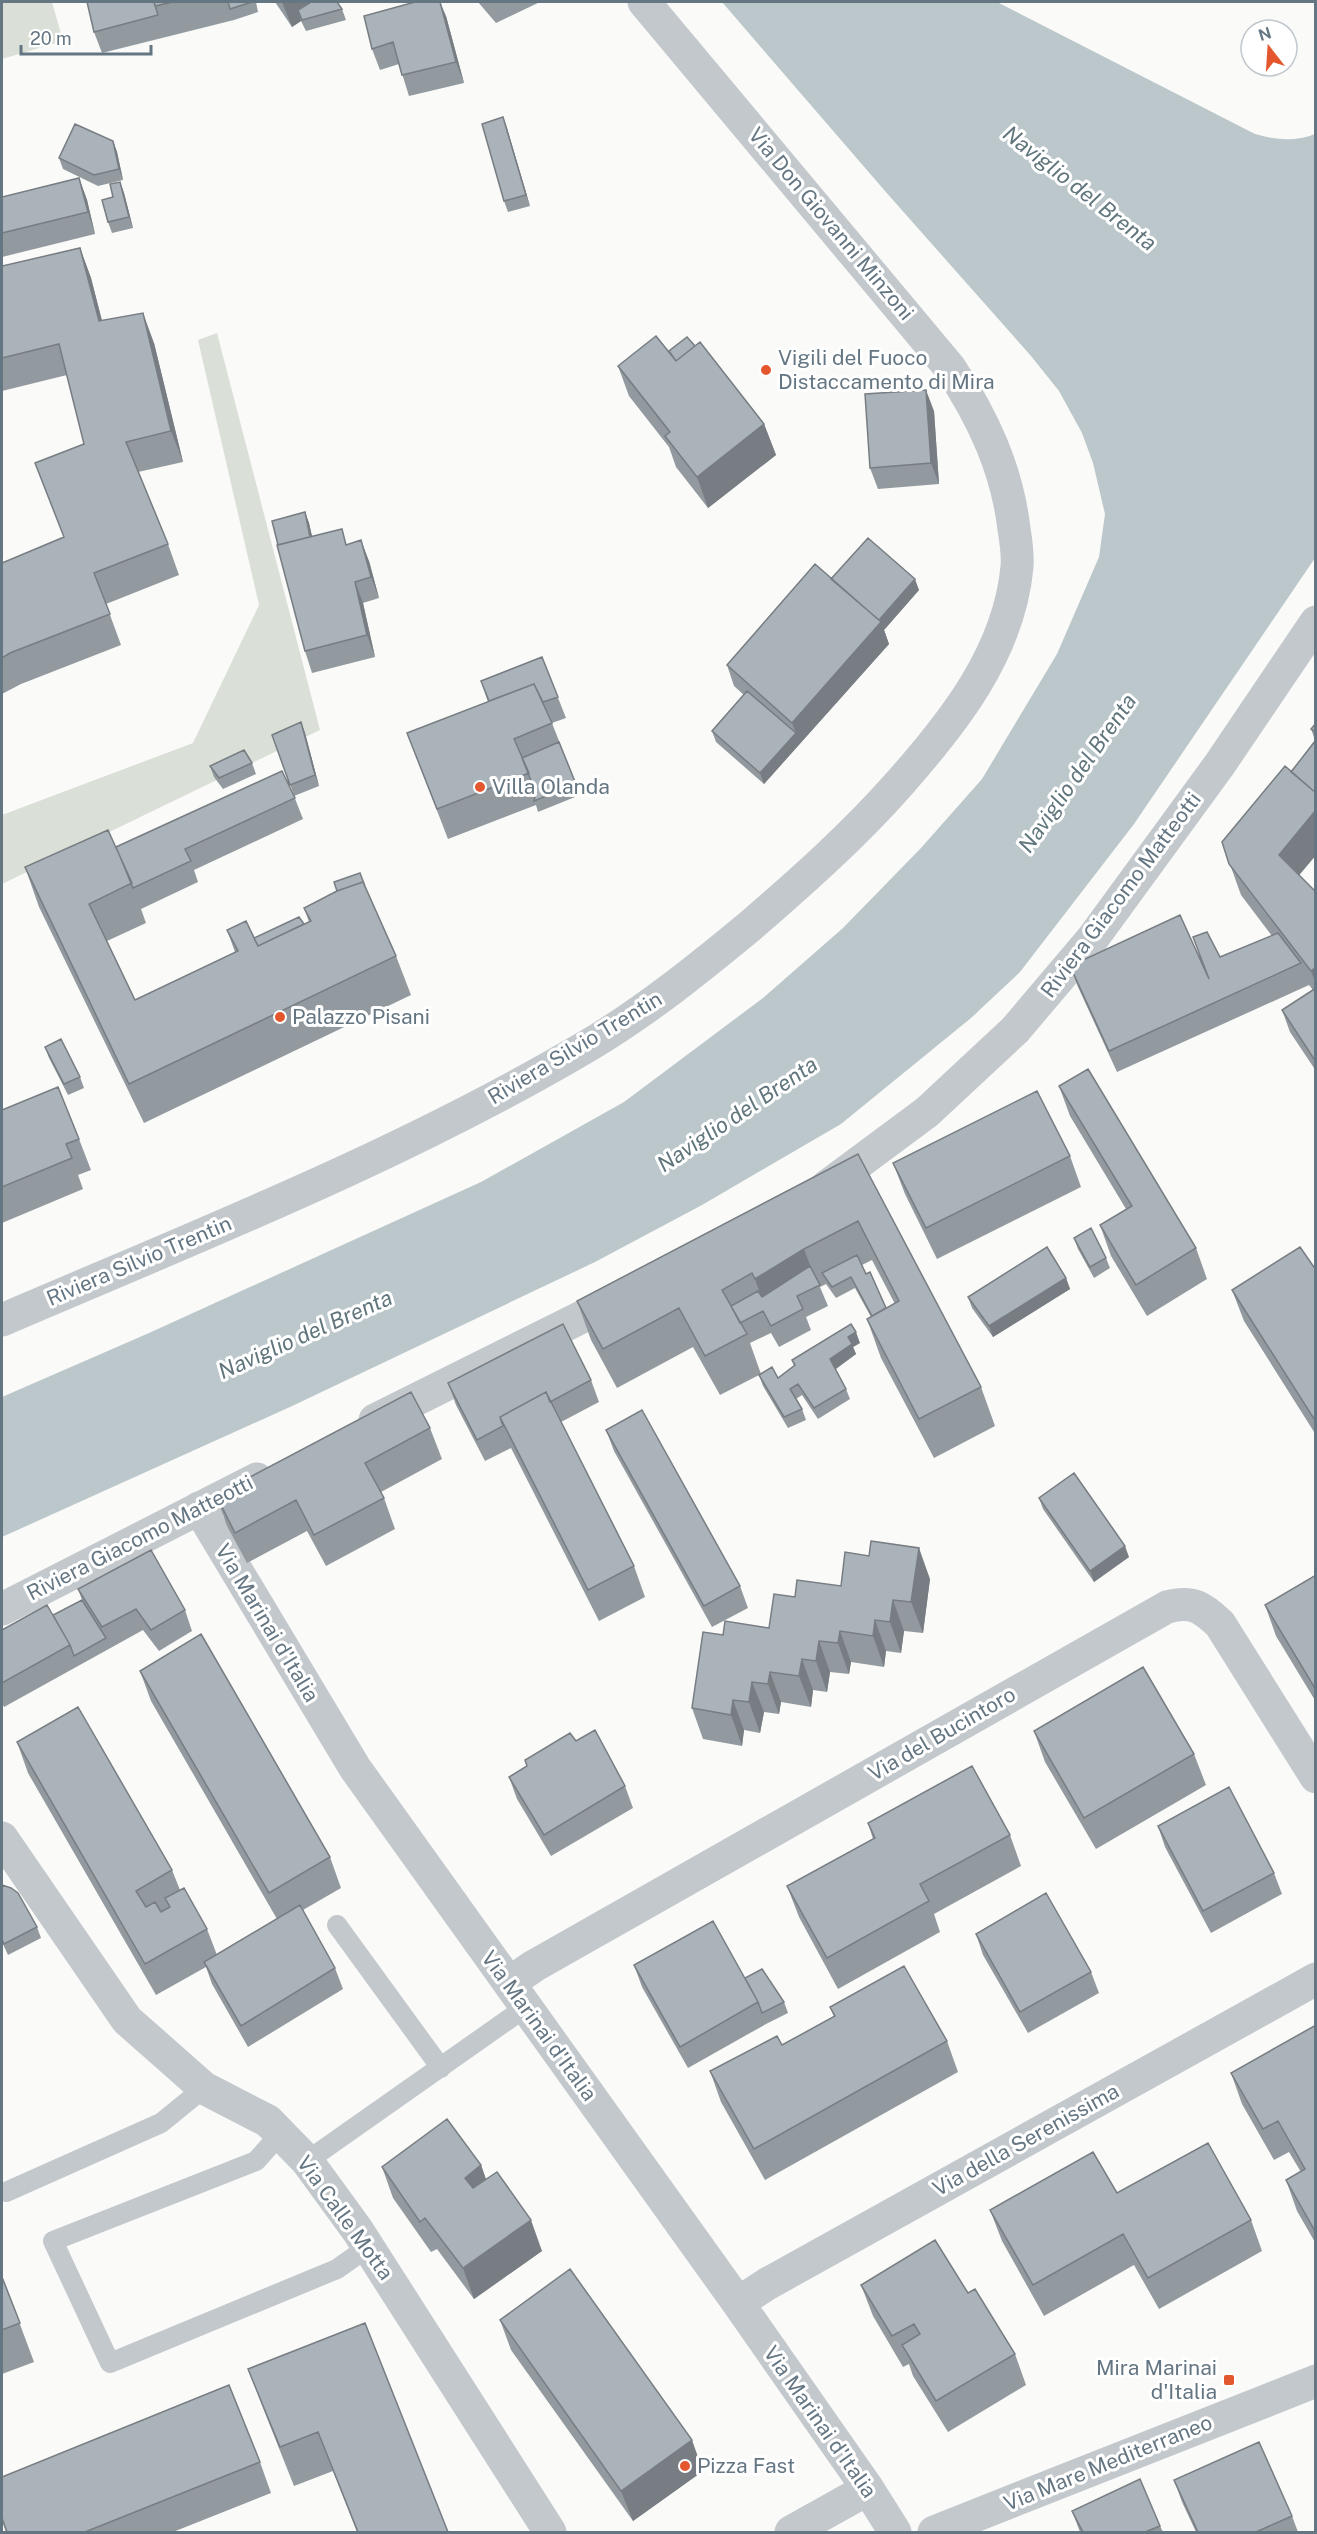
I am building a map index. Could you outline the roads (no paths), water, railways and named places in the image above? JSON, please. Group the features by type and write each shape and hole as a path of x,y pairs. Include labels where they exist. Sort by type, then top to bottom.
{"street":[{"name":"Via Don Giovanni Minzoni","path":"644,2 950,368 979,415 999,463 1012,514 1017,566"},
{"name":"Riviera Silvio Trentin","path":"2,1320 368,1162 484,1104 592,1043 686,979 775,904 864,823 943,732 977,684 996,645 1017,566"},
{"name":"Riviera Giacomo Matteotti","path":"801,1201 830,1185 927,1112 1015,1030 1093,938 1220,764 1316,622"},
{"path":"346,1434 651,1282"},
{"name":"Riviera Giacomo Matteotti","path":"2,1609 283,1466"},
{"name":"Via Marinai d'Italia","path":"199,1508 355,1768 738,2303 868,2489 895,2532"},
{"name":"Via del Bucintoro","path":"517,1995 555,1954 1167,1606 1182,1603 1195,1606 1207,1612 1220,1624 1316,1777"},
{"name":"Via Calle Motta","path":"2,1838 127,2020 204,2088 268,2121 308,2161 368,2247 550,2532"},
{"name":"Via della Serenissima","path":"738,2303 767,2284 1316,1979"},
{"name":"Via Mare Mediterraneo","path":"934,2532 1316,2381"},
{"path":"791,2532 868,2489"}],"lane":[{"path":"337,1925 441,2068"},
{"path":"308,2161 441,2068 517,1995"},
{"path":"6,2192 160,2123 204,2088"},
{"path":"280,2134 256,2161 52,2241 110,2363 337,2269 368,2247"}],"water":[{"name":"Naviglio del Brenta","path":"722,2 997,2 1255,134 1285,139 1315,134 1315,558 1134,824 1020,972 971,1018 841,1124 702,1205 595,1262 290,1407 2,1537 2,1397 149,1333 481,1182 624,1102 763,998 843,928 921,848 982,779 1057,654 1099,557 1105,514 1093,463 1082,433 1059,391 1031,356"}],"place":[{"name":"Vigili del Fuoco Distaccamento di Mira","path":"766,370"},
{"name":"Villa Olanda","path":"480,787"},
{"name":"Palazzo Pisani","path":"280,1017"},
{"name":"Mira Marinai d'Italia","path":"1229,2380"},
{"name":"Pizza Fast","path":"685,2466"}]}
